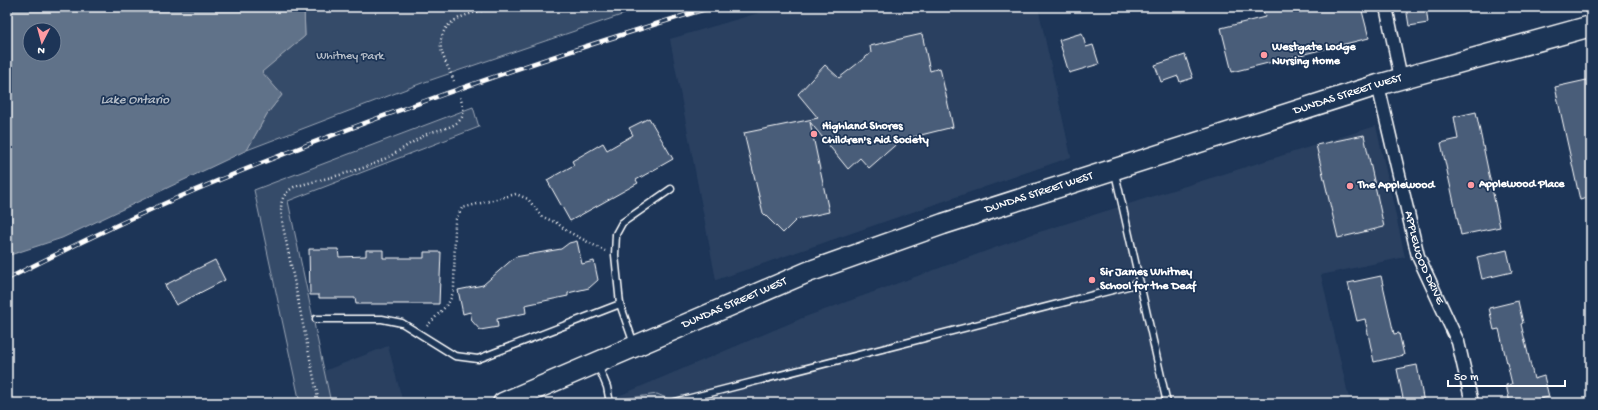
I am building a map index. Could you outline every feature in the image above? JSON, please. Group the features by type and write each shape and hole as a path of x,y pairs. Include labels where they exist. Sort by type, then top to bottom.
{"main road":[{"name":"DUNDAS STREET WEST","path":"503,403 808,272 943,224 1378,85 1591,26"}],"street":[{"path":"1386,7 1401,78"},
{"name":"APPLEWOOD DRIVE","path":"1378,85 1418,256 1458,342 1472,403"}],"lane":[{"path":"1114,169 1168,403"},
{"path":"634,346 620,304 615,256 616,234 622,223 671,189"},
{"path":"671,403 1140,282"},
{"path":"316,319 382,319 402,323 455,356 478,359 620,304"},
{"path":"597,362 607,387 610,403"}],"path":[{"path":"454,81 441,50 443,34 452,22 465,15 500,7"},
{"path":"319,403 284,226 281,202 283,196 288,190 294,187 347,174 376,163 398,152 419,138 453,124 462,117 463,112 460,97"},
{"path":"419,334 451,298 454,289 454,221 462,208 516,194 528,199 541,216 557,223 567,231 615,256"}],"shaded area":[{"path":"779,7 1038,7 1071,157 716,280 670,39"},
{"name":"Sir James Whitney School for the Deaf","path":"1376,126 1405,257 1321,275 1350,403 602,403 805,317 1033,234"},
{"path":"388,346 403,403 331,403 324,371"}],"green space":[{"name":"Whitney Park","path":"304,7 645,7 422,83 247,150 267,114 282,95 261,72 305,36"},
{"path":"473,107 479,127 288,201 331,403 300,403 254,190"},
{"path":"657,394 678,403 603,403 604,402"}],"water":[{"name":"Lake Ontario","path":"7,7 304,7 305,36 262,72 282,95 267,114 247,150 62,238 7,256"}],"building":[{"name":"Westgate Lodge Nursing Home","path":"1262,7 1299,7 1300,12 1319,7 1361,7 1369,38 1232,72 1221,28 1265,17"},
{"path":"1406,7 1426,7 1428,23 1409,26"},
{"path":"1082,33 1086,47 1093,45 1099,64 1069,73 1059,40"},
{"name":"Highland Shores Children's Aid Society","path":"922,34 930,71 940,68 953,127 901,140 869,168 860,158 848,169 810,122 829,212 797,219 783,233 763,213 744,133 818,118 798,94 825,65 839,78 871,53 870,46"},
{"path":"1185,55 1193,78 1180,82 1178,76 1161,82 1155,65"},
{"path":"1591,79 1591,197 1580,200 1555,87"},
{"name":"Applewood Place","path":"1476,112 1500,227 1461,235 1441,143 1458,139 1454,117"},
{"path":"649,118 673,159 636,180 638,183 570,221 547,180 574,165 572,161 603,143 607,150 633,135 629,128"},
{"name":"The Applewood","path":"1364,135 1384,227 1338,238 1316,145"},
{"path":"577,241 582,264 594,261 598,280 589,288 568,293 568,296 525,305 526,313 497,319 498,327 480,330 472,321 470,312 463,314 458,290 483,285 515,257 561,249 569,243"},
{"path":"309,249 338,249 339,257 366,256 366,250 383,250 383,258 424,258 424,252 441,252 439,304 356,304 355,298 319,298 319,295 310,295"},
{"path":"1507,250 1512,272 1482,279 1477,257"},
{"path":"215,260 225,280 176,305 165,285"},
{"path":"1381,276 1394,334 1399,333 1404,355 1374,362 1365,319 1357,321 1348,283"},
{"path":"1518,301 1523,323 1521,324 1534,379 1544,376 1549,397 1529,401 1529,403 1510,403 1506,385 1512,384 1499,329 1494,330 1489,308"},
{"path":"1417,365 1424,403 1404,403 1397,369"}],"railway":[{"path":"7,279 85,240 164,204 278,156 525,66 712,7"}],"place":[{"name":"Westgate Lodge Nursing Home","path":"1264,55"},
{"name":"Highland Shores Children's Aid Society","path":"814,134"},
{"name":"Applewood Place","path":"1471,185"},
{"name":"The Applewood","path":"1350,186"},
{"name":"Sir James Whitney School for the Deaf","path":"1092,280"}]}
